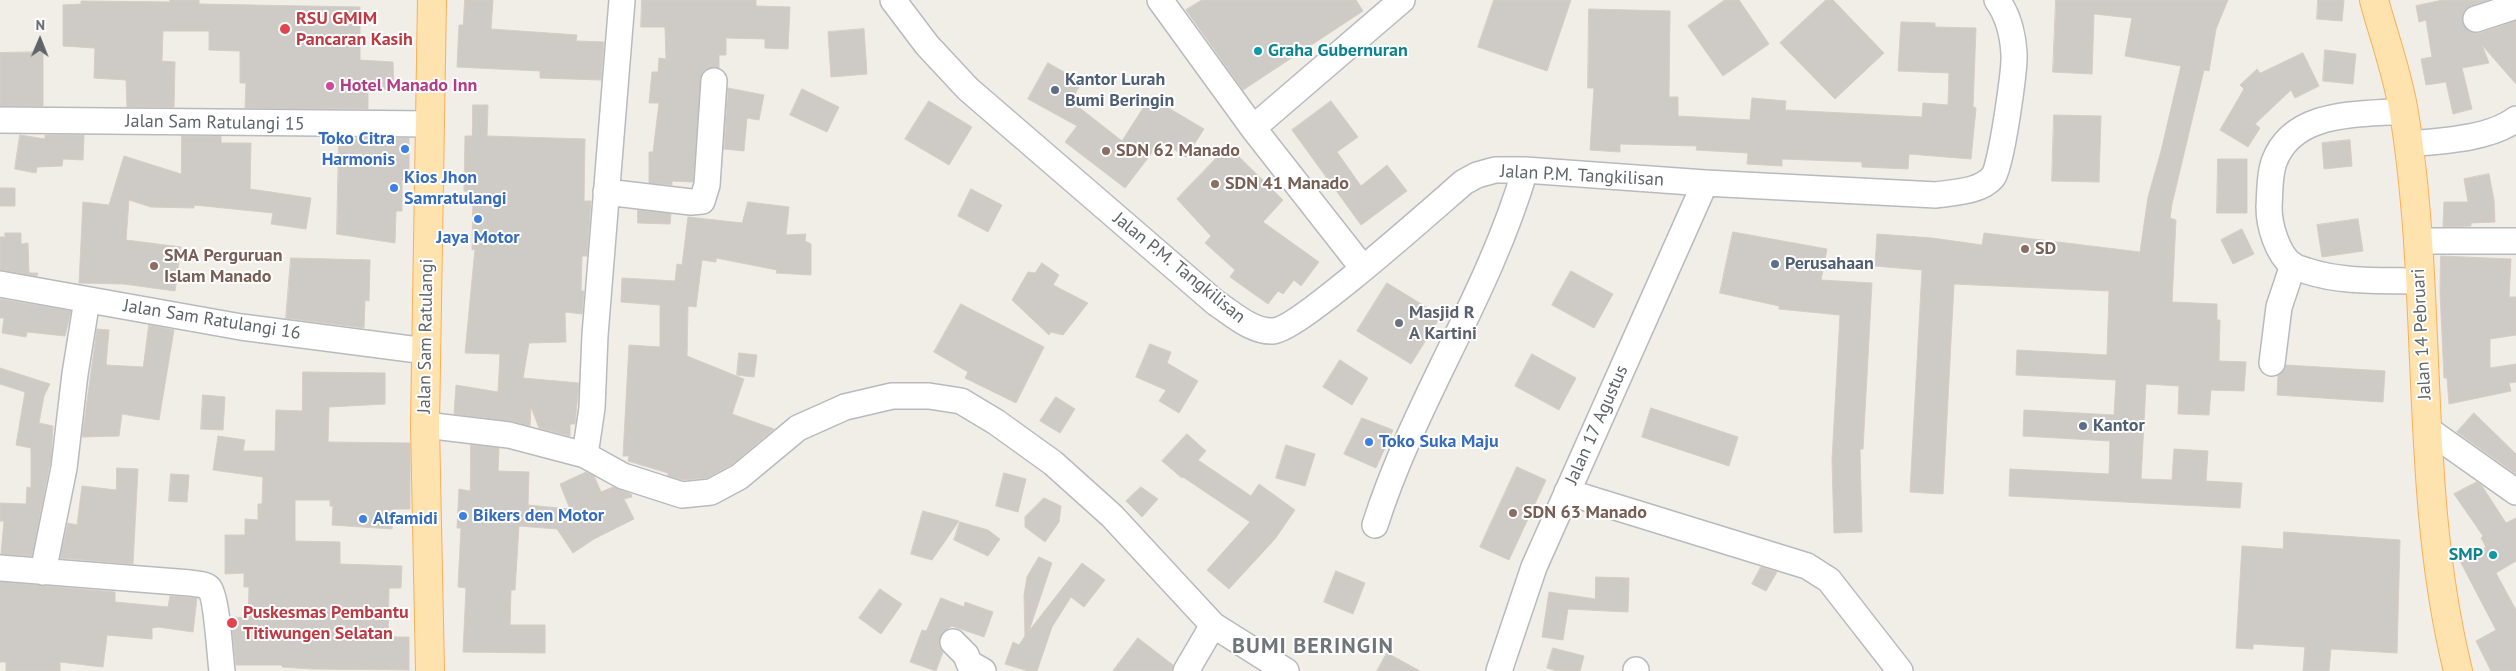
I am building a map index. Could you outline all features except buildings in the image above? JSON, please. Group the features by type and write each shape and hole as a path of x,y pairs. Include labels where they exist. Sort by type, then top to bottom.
{"main road":[{"name":"Jalan Sam Ratulangi","path":"430,671 425,425 432,0"},
{"name":"Jalan 14 Pebruari","path":"2374,0 2404,111 2417,241 2427,429 2438,556 2458,671"}],"street":[{"path":"585,456 592,408 606,192 622,0"},
{"name":"Jalan P.M. Tangkilisan","path":"893,0 927,45 968,89 1216,303 1253,328 1273,331 1283,328 1312,310 1464,182 1494,170 1525,170 1705,183 1936,195 1966,191 1984,184 1995,176 2001,156 2014,55 2010,25 1997,0"},
{"path":"1160,0 1253,128 1362,267"},
{"path":"1253,128 1402,0"},
{"path":"2476,19 2516,6"},
{"path":"606,192 691,202 702,200 707,185 714,80"},
{"path":"2404,111 2319,120 2300,128 2280,149 2273,163 2270,180 2269,221 2278,246 2293,266 2338,280 2420,281"},
{"path":"2408,144 2475,135 2508,126 2516,119"},
{"name":"Jalan Sam Ratulangi 15","path":"0,120 431,124"},
{"path":"1375,524 1389,480 1454,343 1515,205 1525,170"},
{"name":"Jalan 17 Agustus","path":"1499,671 1534,567 1705,183"},
{"path":"2417,241 2516,241"},
{"path":"2272,363 2279,307 2293,266"},
{"name":"Jalan Sam Ratulangi 16","path":"0,284 241,327 426,351"},
{"path":"43,572 64,468 75,374 87,300"},
{"path":"425,425 509,435 585,456 622,476 657,489 682,495 711,492 739,477 798,428 845,407 892,396 929,396 961,402 996,422 1053,463 1112,516 1213,625 1286,671"},
{"path":"2427,429 2516,492"},
{"path":"1567,492 1807,566 1829,580 1900,671"},
{"path":"0,568 190,583 207,586 211,590 214,604 222,671"},
{"path":"1186,671 1213,625"},
{"path":"953,642 966,655 969,663 983,671"}],"place":[{"name":"RSU GMIM Pancaran Kasih","path":"285,29"},
{"name":"Graha Gubernuran","path":"1258,51"},
{"name":"Hotel Manado Inn","path":"330,86"},
{"name":"Kantor Lurah Bumi Beringin","path":"1055,90"},
{"name":"Toko Citra Harmonis","path":"405,149"},
{"name":"SDN 62 Manado","path":"1106,151"},
{"name":"SDN 41 Manado","path":"1215,184"},
{"name":"Kios Jhon Samratulangi","path":"394,188"},
{"name":"Jaya Motor","path":"478,219"},
{"name":"SD","path":"2025,249"},
{"name":"Perusahaan","path":"1775,264"},
{"name":"SMA Perguruan Islam Manado","path":"154,266"},
{"name":"Masjid R A Kartini","path":"1399,323"},
{"name":"Kantor","path":"2083,426"},
{"name":"Toko Suka Maju","path":"1369,442"},
{"name":"SDN 63 Manado","path":"1513,513"},
{"name":"Bikers den Motor","path":"463,516"},
{"name":"Alfamidi","path":"363,519"},
{"name":"SMP","path":"2493,555"},
{"name":"Puskesmas Pembantu Titiwungen Selatan","path":"232,623"}],"district":[{"name":"BUMI BERINGIN","path":"1313,647"}]}
